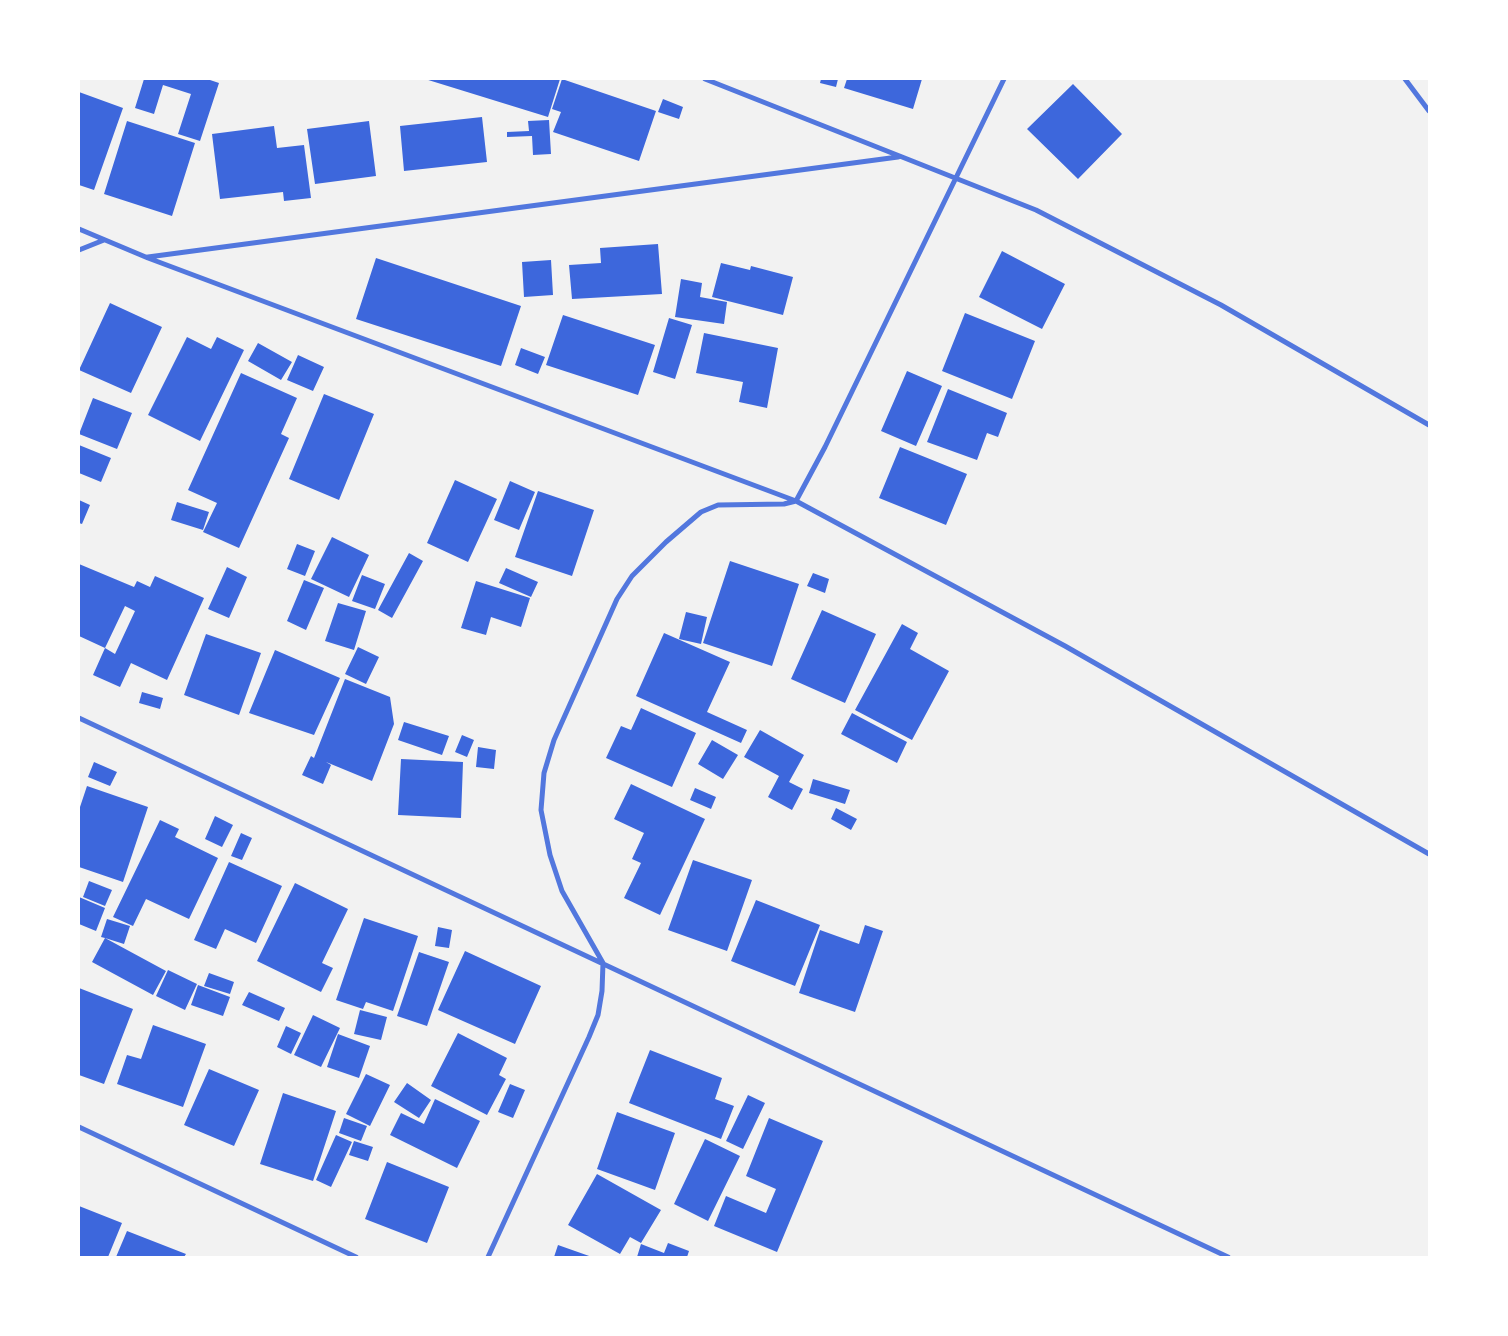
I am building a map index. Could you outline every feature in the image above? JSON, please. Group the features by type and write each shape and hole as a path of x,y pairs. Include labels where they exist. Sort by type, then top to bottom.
{"street":[{"path":"705,79 898,157 957,177 1036,210 1221,306 1429,425"},
{"path":"488,1257 592,1030 598,1015 602,991 603,963 562,891 550,855 541,810 544,773 554,740 572,695 617,599 632,576 701,512 718,505 784,504 796,501 825,447 1004,79"},
{"path":"1405,79 1429,111"},
{"path":"148,258 898,157"},
{"path":"79,229 148,258 796,501 1065,646 1429,854"},
{"path":"79,250 104,240"},
{"path":"79,718 1228,1257"},
{"path":"79,1127 356,1257"}],"building":[{"path":"144,79 207,79 219,83 200,141 178,134 191,94 163,85 154,114 135,108"},
{"path":"425,79 560,79 548,117"},
{"path":"562,79 656,111 639,161 553,132 561,112 552,109"},
{"path":"821,79 838,79 836,87 820,83"},
{"path":"847,79 922,79 913,109 844,88"},
{"path":"1073,84 1122,134 1078,179 1027,129"},
{"path":"79,92 123,108 94,190 79,185"},
{"path":"663,99 683,107 679,119 658,112"},
{"path":"482,117 487,162 404,171 400,126"},
{"path":"549,120 551,154 533,155 532,136 507,137 507,132 529,131 528,121"},
{"path":"127,121 195,143 172,216 104,194"},
{"path":"369,121 376,176 315,184 307,129"},
{"path":"274,126 277,148 304,145 311,198 284,201 283,192 220,199 212,134"},
{"path":"658,244 662,294 572,299 569,265 601,263 600,248"},
{"path":"1002,251 1065,284 1042,329 979,297"},
{"path":"376,258 521,306 501,366 356,319"},
{"path":"551,260 553,295 524,297 522,262"},
{"path":"721,263 750,270 751,266 793,277 783,315 712,297"},
{"path":"681,279 702,283 700,297 727,302 724,324 675,317"},
{"path":"110,303 162,327 131,393 79,370"},
{"path":"965,313 1035,341 1012,399 942,371"},
{"path":"563,315 655,345 638,395 546,365"},
{"path":"669,318 692,325 675,379 653,372"},
{"path":"704,333 778,348 767,408 739,402 743,382 696,373"},
{"path":"187,337 211,349 217,337 244,350 200,441 148,415"},
{"path":"258,343 292,362 281,380 248,361"},
{"path":"521,348 545,357 538,374 515,365"},
{"path":"298,355 324,367 313,391 287,380"},
{"path":"907,371 942,386 916,446 881,431"},
{"path":"241,373 297,398 281,434 289,438 239,548 203,532 217,503 188,490"},
{"path":"948,389 1007,413 998,437 987,433 977,460 927,442"},
{"path":"324,394 374,414 339,500 289,479"},
{"path":"93,398 132,413 117,449 79,434"},
{"path":"79,445 111,458 101,482 79,473"},
{"path":"900,447 967,474 946,525 879,498"},
{"path":"455,480 497,499 468,562 427,543"},
{"path":"510,481 535,492 519,530 494,520"},
{"path":"538,491 594,510 572,576 515,557"},
{"path":"79,500 90,505 82,524 79,523"},
{"path":"177,502 209,512 203,530 171,520"},
{"path":"332,537 369,555 349,597 311,579"},
{"path":"297,544 315,551 305,576 287,569"},
{"path":"409,553 423,561 392,618 378,610"},
{"path":"730,561 799,584 772,666 703,643"},
{"path":"79,564 134,587 137,581 150,587 155,576 204,598 167,680 131,663 120,687 93,675 105,648 79,636","holes":["125,606 135,611 115,654 105,648"]},
{"path":"227,567 247,577 229,618 208,609"},
{"path":"506,568 538,582 531,597 499,583"},
{"path":"813,573 829,579 825,593 807,586"},
{"path":"362,575 385,584 375,609 352,601"},
{"path":"304,580 324,588 306,630 287,621"},
{"path":"476,581 530,598 521,627 491,617 486,635 461,628"},
{"path":"338,603 366,611 354,650 325,641"},
{"path":"822,610 876,634 845,703 791,679"},
{"path":"686,612 707,617 701,644 679,639"},
{"path":"902,624 918,633 910,649 949,671 912,740 855,710"},
{"path":"664,633 730,662 707,712 747,730 741,743 636,696"},
{"path":"206,634 261,653 239,715 184,695"},
{"path":"358,647 379,657 366,684 345,674"},
{"path":"275,650 340,678 314,735 249,713"},
{"path":"345,679 390,697 394,724 372,781 326,762 331,765 323,784 302,775 311,756 314,758"},
{"path":"142,692 163,698 160,709 139,703"},
{"path":"641,708 696,733 672,787 606,758 621,726 631,730"},
{"path":"852,713 907,742 897,763 841,734"},
{"path":"404,722 449,736 442,755 398,740"},
{"path":"760,730 804,755 789,782 803,789 792,810 768,797 779,776 744,757"},
{"path":"462,735 474,740 467,757 455,752"},
{"path":"712,740 738,755 723,779 698,764"},
{"path":"478,747 496,750 494,769 476,767"},
{"path":"401,759 463,762 461,818 398,815"},
{"path":"94,762 117,772 110,786 88,777"},
{"path":"813,779 850,790 845,804 809,793"},
{"path":"631,784 705,819 660,915 624,898 641,863 632,859 644,833 614,819"},
{"path":"87,786 148,807 123,882 79,867 79,810"},
{"path":"695,788 716,797 711,809 690,800"},
{"path":"836,808 857,819 851,830 831,819"},
{"path":"215,816 233,825 222,847 205,839"},
{"path":"160,820 179,829 175,837 218,858 189,919 146,899 133,926 113,917"},
{"path":"241,833 252,838 242,860 231,856"},
{"path":"693,860 752,880 727,951 668,930"},
{"path":"229,862 282,886 256,943 225,929 216,949 194,940"},
{"path":"89,881 112,890 105,906 83,897"},
{"path":"295,883 348,909 322,963 333,968 321,992 257,961"},
{"path":"79,897 105,908 96,931 79,924"},
{"path":"756,900 820,925 795,986 731,961"},
{"path":"364,918 418,936 393,1011 366,1002 363,1009 336,1000"},
{"path":"107,919 130,926 124,944 101,937"},
{"path":"865,925 883,931 855,1012 799,993 820,930 859,944"},
{"path":"438,927 452,930 449,948 435,946"},
{"path":"105,938 166,971 153,995 92,962"},
{"path":"465,951 541,986 515,1044 438,1010"},
{"path":"419,952 449,962 427,1026 397,1016"},
{"path":"168,970 197,984 185,1010 156,996"},
{"path":"209,973 234,982 230,994 204,986"},
{"path":"198,985 230,997 223,1016 191,1005"},
{"path":"79,988 133,1009 104,1084 79,1075"},
{"path":"249,992 285,1008 279,1021 242,1005"},
{"path":"360,1010 387,1017 381,1040 354,1034"},
{"path":"313,1015 340,1028 321,1067 294,1055"},
{"path":"153,1025 206,1044 183,1107 117,1084 127,1055 141,1059"},
{"path":"286,1026 301,1033 291,1054 277,1047"},
{"path":"458,1033 507,1058 499,1075 506,1079 487,1115 431,1086"},
{"path":"338,1034 370,1046 359,1078 327,1067"},
{"path":"650,1050 722,1078 715,1099 734,1106 721,1139 629,1103"},
{"path":"209,1069 259,1090 234,1146 184,1125"},
{"path":"366,1074 390,1085 370,1126 346,1114"},
{"path":"407,1083 431,1100 419,1118 394,1102"},
{"path":"510,1084 525,1090 513,1118 498,1112"},
{"path":"283,1093 336,1111 313,1181 260,1164"},
{"path":"748,1095 765,1103 743,1149 726,1141"},
{"path":"435,1099 480,1121 457,1168 390,1135 401,1113 424,1124"},
{"path":"617,1112 675,1133 655,1190 597,1169"},
{"path":"344,1118 367,1126 361,1141 339,1133"},
{"path":"769,1118 823,1141 777,1252 714,1226 726,1196 766,1213 776,1189 746,1176"},
{"path":"336,1135 352,1142 331,1187 316,1180"},
{"path":"705,1139 740,1156 708,1221 674,1204"},
{"path":"354,1141 373,1147 368,1161 349,1155"},
{"path":"387,1162 449,1187 427,1243 365,1219"},
{"path":"597,1174 661,1210 641,1243 630,1237 620,1254 568,1225"},
{"path":"79,1206 122,1223 108,1257 79,1257"},
{"path":"127,1231 186,1254 184,1257 116,1257"},
{"path":"668,1243 689,1251 687,1257 637,1257 641,1244 664,1253"},
{"path":"558,1245 592,1257 554,1257"}]}
